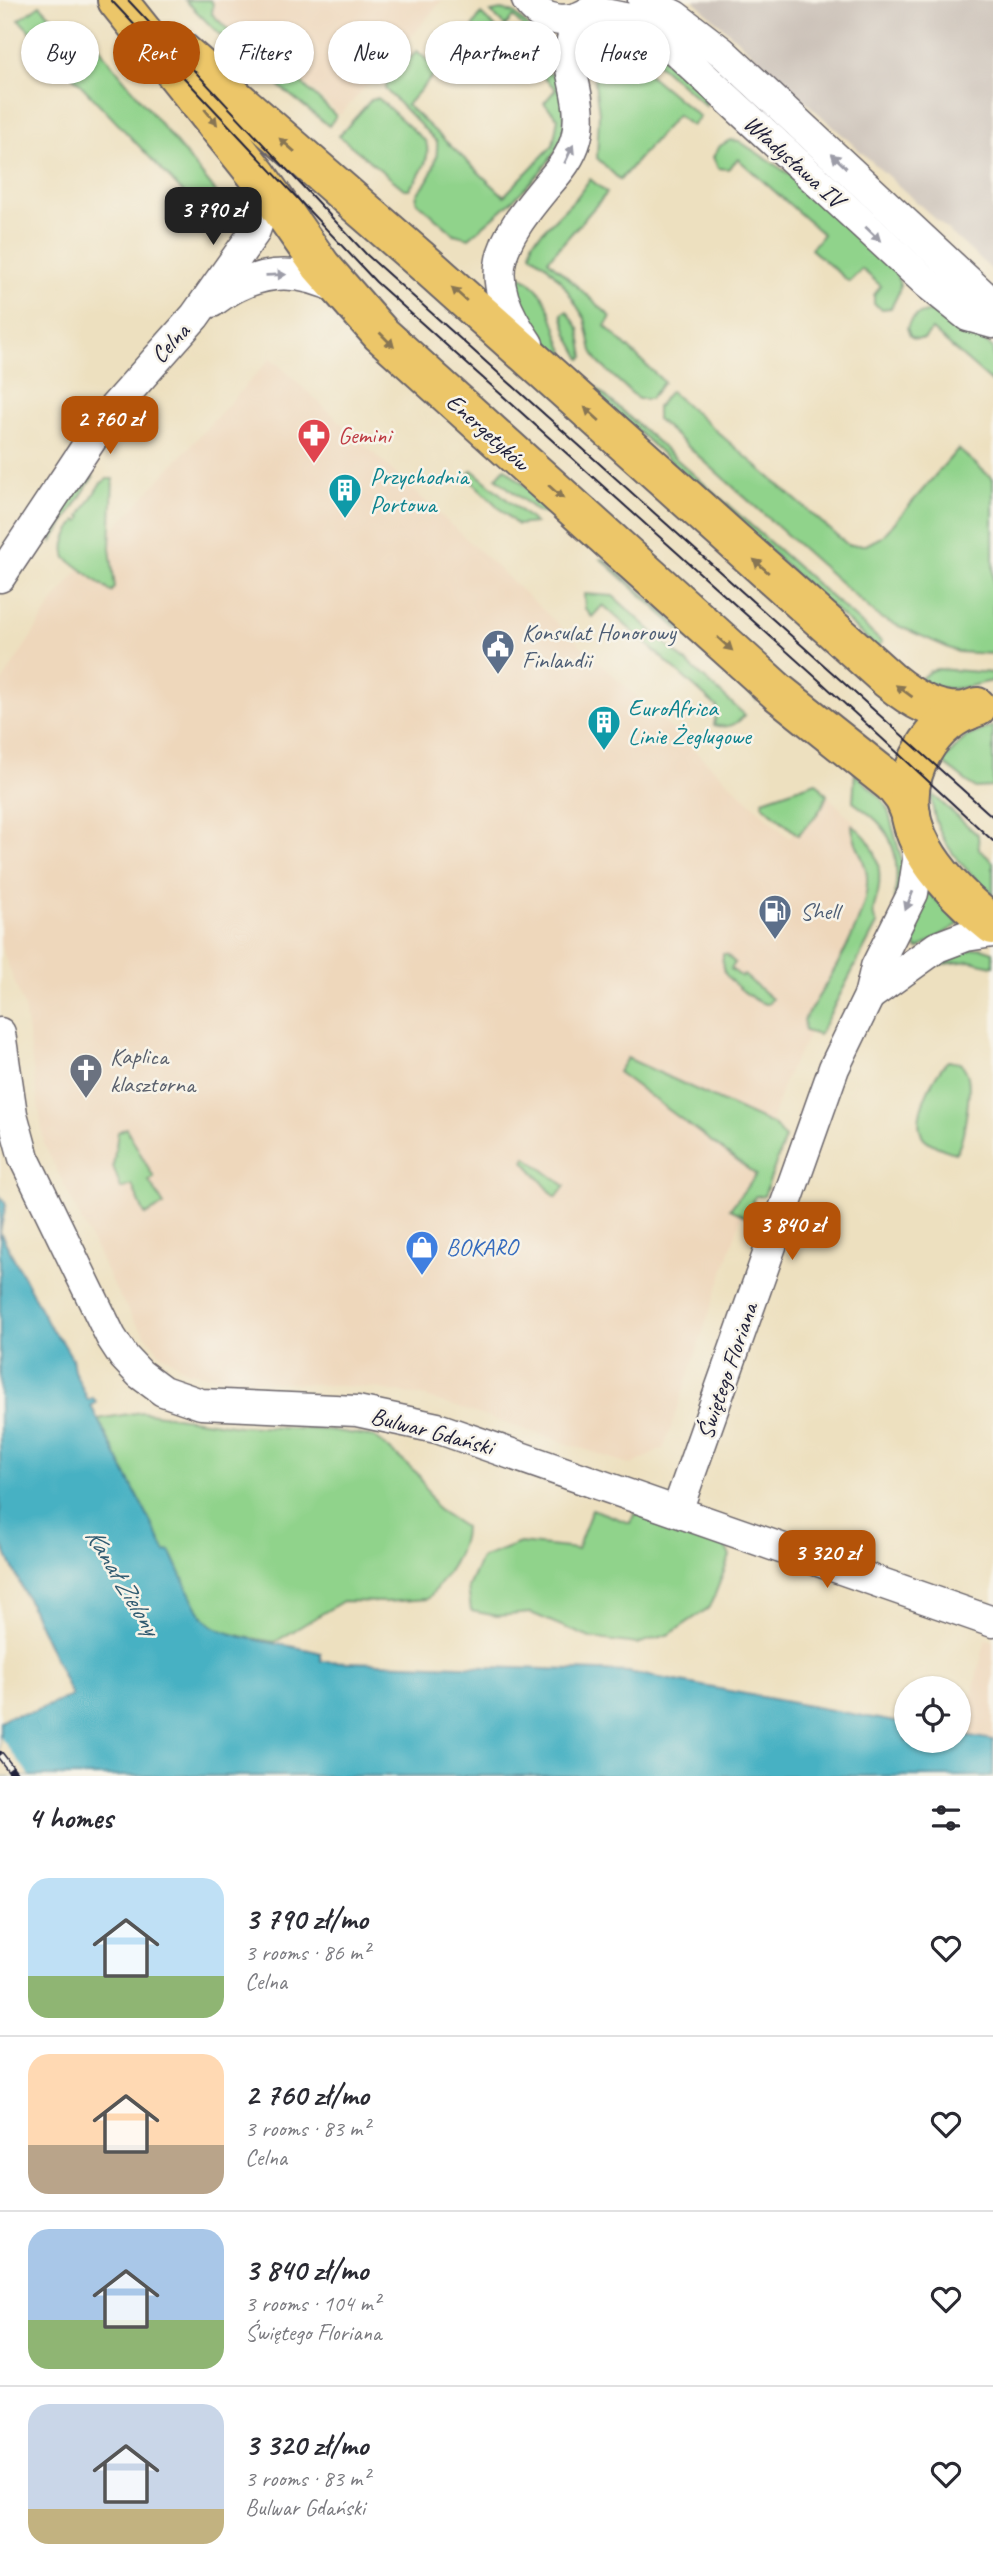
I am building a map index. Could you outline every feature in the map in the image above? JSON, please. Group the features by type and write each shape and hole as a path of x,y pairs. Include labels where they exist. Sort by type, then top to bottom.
{"main road":[{"name":"Energetyków","path":"117,0 261,181 341,290 398,351 765,681 893,784 904,798 924,852 960,896 993,925"},
{"path":"123,0 281,141 416,256 893,683 913,698 933,707 955,711 980,707"},
{"path":"913,824 911,783 922,753 940,729 980,707"}],"street":[{"name":"Władysława IV","path":"527,0 534,9 549,18 568,20 590,10 629,19 661,37 928,284 968,316 993,324"},
{"name":"Władysława IV","path":"643,0 686,23 722,52 984,296 993,310"},
{"path":"564,389 512,321 503,299 499,270 502,253 512,230 565,163 576,140 579,106 570,62 573,37 590,10"},
{"name":"Celna","path":"0,577 109,412 195,316 259,225 264,206 261,181"},
{"name":"Celna","path":"195,316 236,285 266,275 305,277 341,290"},
{"name":"Świętego Floriana","path":"677,1511 834,1068 869,996 876,967 913,893 918,860 913,824"},
{"name":"Świętego Floriana","path":"869,996 937,947 965,936 993,932"},
{"name":"Bulwar Gdański","path":"0,1033 12,1114 29,1169 111,1337 128,1361 150,1383 186,1401 210,1406 347,1410 408,1420 461,1435 993,1622"}],"shaded area":[{"path":"207,0 442,0 411,37 411,21 328,21 328,84 368,84 340,115 305,84 314,84 314,21 219,21 212,14"},
{"path":"693,0 993,0 993,271"},
{"path":"271,358 789,838 827,795 852,820 870,844 876,866 852,953 785,1079 664,1448 632,1465 426,1397 376,1388 228,1379 188,1372 159,1352 133,1319 113,1285 44,1144 24,1007 0,944 0,685 54,601 92,553"},
{"path":"986,1639 993,1641 993,1740 971,1736 971,1698"}],"green space":[{"path":"185,0 210,0 213,4 212,14 219,21 214,21 214,29"},
{"path":"40,5 56,21 21,22 19,20"},
{"path":"501,10 514,13 522,21 513,17 509,21 500,21 491,12"},
{"path":"481,14 488,21 476,21"},
{"path":"99,47 113,66 113,84 128,84 221,198 225,220 216,227 80,84 99,84"},
{"path":"417,51 425,58 426,84 407,105 504,196 553,145 558,118 544,103 556,89 551,84 560,84 564,103 564,126 558,147 537,176 469,238 454,234 416,201 434,167 437,142 385,89 387,84 411,84 411,57"},
{"path":"670,64 706,94 706,106 670,74"},
{"path":"276,84 303,84 336,116 329,126"},
{"path":"595,84 660,84 700,117 692,126 677,115 620,180 597,158 599,113"},
{"path":"378,98 426,142 426,161 409,189 404,189 339,136 371,100"},
{"path":"730,140 739,141 815,191 892,261 900,285 891,308 882,309 874,304 874,295 881,286 862,269 849,282 811,249 823,234 738,159 728,169 718,168 713,157 720,146"},
{"path":"590,179 607,193 548,260 611,317 605,326 664,382 650,399 638,399 599,363 592,351 585,319 562,282 531,254 532,242 577,197"},
{"path":"512,272 528,280 539,290 574,368 882,642 877,648 581,380 525,317 520,309"},
{"path":"567,311 579,329 584,357 581,359 568,335 562,314"},
{"path":"935,311 952,316 993,348 993,383 932,330 924,339 910,336 907,328 914,317"},
{"path":"670,391 848,545 866,545 883,536 958,449 993,479 993,654 958,652 880,618 657,419 657,407"},
{"path":"505,468 583,539 583,544 551,515 538,512 496,478"},
{"path":"472,470 535,523 517,525 466,476"},
{"path":"93,477 52,542 50,527 80,480"},
{"path":"107,479 113,479 110,548 115,588 111,592 66,558 64,547 71,529 77,520 80,521 80,516 100,484"},
{"path":"601,559 759,696 757,700"},
{"path":"584,594 613,596 745,715 731,725 714,725 717,707 603,605 592,617 585,609"},
{"path":"937,669 993,673 993,681 948,689 918,681"},
{"path":"993,726 993,787 975,788 942,762 966,737"},
{"path":"855,773 882,799 888,810 903,865 902,884 894,900 897,870 894,850 880,824 853,802"},
{"path":"816,782 827,795 825,801 819,812 798,835 763,805 763,800"},
{"path":"932,794 978,835 979,849 993,862 993,895 960,863 943,838 933,810"},
{"path":"852,825 866,838 876,854 879,883 873,913 877,924 819,1035 805,1031 804,1020 845,951 866,894 866,870"},
{"path":"926,892 959,924 918,949 902,934"},
{"path":"981,948 993,952 993,966 970,961 935,965 941,955"},
{"path":"723,954 735,963 731,969 742,977 744,975 772,999 768,1004 751,997 731,981 723,969"},
{"path":"627,1058 774,1125 785,1138 764,1196 756,1196 752,1201 756,1204 751,1219 730,1209 756,1175 618,1072"},
{"path":"948,1061 961,1063 969,1084 964,1129 955,1153 924,1138 919,1120 930,1086"},
{"path":"126,1128 154,1178 149,1181 164,1205 145,1215 132,1185 121,1189 113,1166 118,1132"},
{"path":"526,1157 565,1186 556,1198 524,1161"},
{"path":"141,1412 239,1426 329,1430 375,1437 418,1474 437,1509 464,1527 461,1547 428,1599 343,1601 275,1642 220,1630 211,1625 196,1607 170,1551 166,1553 98,1419"},
{"path":"592,1509 630,1523 635,1513 725,1546 730,1556 710,1607 670,1634 637,1644 590,1638 531,1613 497,1616 471,1611 468,1587 481,1558 520,1543 577,1549"}],"water":[{"path":"0,1196 6,1204 0,1232"},
{"name":"Kanał Zielony","path":"0,1232 52,1331 72,1358 74,1371 88,1400 93,1398 96,1403 91,1406 166,1552 170,1551 194,1602 213,1626 241,1637 321,1653 321,1661 628,1672 894,1722 894,1753 971,1753 971,1736 993,1740 993,1776 0,1776 0,1721 9,1716 33,1712 72,1696 0,1540"}],"pier":[{"path":"0,1737 30,1776 0,1776"}],"tram line":[{"path":"111,0 376,282 821,682 993,841"},
{"path":"128,0 367,255 993,817"}],"railway":[{"path":"0,1755 16,1776"}],"place":[{"name":"Gemini","path":"314,465"},
{"name":"Przychodnia Portowa","path":"345,520"},
{"name":"Konsulat Honorowy Finlandii","path":"498,676"},
{"name":"EuroAfrica Linie Żeglugowe","path":"604,752"},
{"name":"Shell","path":"775,941"},
{"name":"Kaplica klasztorna","path":"86,1100"},
{"name":"BOKARO","path":"422,1277"}]}
